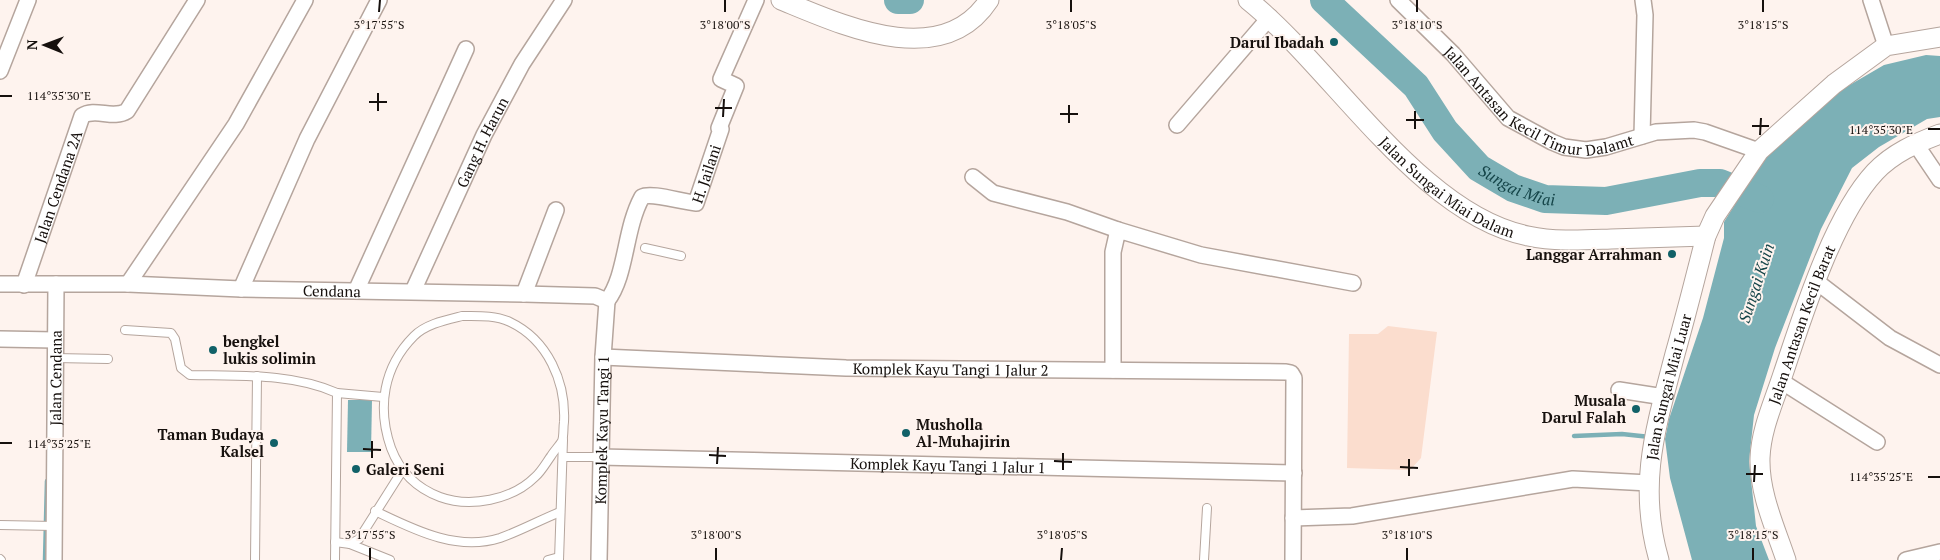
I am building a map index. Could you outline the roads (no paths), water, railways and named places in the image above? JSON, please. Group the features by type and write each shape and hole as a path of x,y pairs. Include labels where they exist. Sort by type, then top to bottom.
{"street":[{"path":"0,71 28,0"},
{"name":"Jalan Cendana 2A","path":"24,285 82,116 90,112 116,115 127,111 197,0"},
{"path":"128,284 236,124 305,0"},
{"path":"242,289 307,139 379,0"},
{"name":"Gang H. Harun","path":"413,291 484,135 522,64 564,0"},
{"name":"H. Jailani","path":"607,301 618,285 630,243 637,206 643,196 650,194 679,202 696,203 721,129 718,128 736,86 721,79 756,0"},
{"path":"781,0 862,32 925,38 953,32 977,14 989,0"},
{"name":"Jalan Sungai Miai Dalam","path":"1248,0 1270,17 1303,50 1372,128 1412,167 1447,196 1492,225 1527,236 1559,240 1706,236"},
{"name":"Jalan Antasan Kecil Timur Dalamt","path":"1398,0 1453,54 1500,110 1518,124 1552,142 1576,149 1606,147 1642,136 1694,130 1705,132 1756,155"},
{"path":"1642,136 1645,15 1643,0"},
{"path":"1870,0 1886,46 1940,37"},
{"path":"1177,125 1270,17"},
{"name":"Jalan Sungai Miai Luar","path":"1659,560 1651,523 1649,483 1653,439 1706,236 1715,216 1756,155 1834,84 1886,46"},
{"path":"356,291 466,49"},
{"name":"Jalan Antasan Kecil Barat","path":"1786,560 1764,494 1760,460 1763,432 1781,381 1831,246 1860,192 1883,164 1915,143 1940,134"},
{"path":"1915,143 1940,180"},
{"path":"973,177 993,193 1067,212 1118,230 1210,257 1353,283"},
{"path":"524,294 556,210"},
{"path":"1113,370 1113,252 1118,230"},
{"path":"1817,282 1890,338 1940,365"},
{"name":"Cendana","path":"0,284 128,284 242,289 524,294 595,296 607,301"},
{"name":"Jalan Cendana","path":"54,560 56,284"},
{"name":"Komplek Kayu Tangi 1","path":"599,560 603,357 607,301"},
{"path":"0,339 55,340"},
{"name":"Komplek Kayu Tangi 1 Jalur 2","path":"603,357 846,368 1286,372 1294,378 1294,473"},
{"path":"1781,381 1877,442"},
{"path":"1619,390 1664,397"},
{"name":"Komplek Kayu Tangi 1 Jalur 1","path":"600,458 1294,473"},
{"path":"1293,560 1294,473"},
{"path":"1293,518 1352,516 1573,479 1649,483"},
{"path":"1906,560 1940,552"}],"lane":[{"path":"645,248 681,256"},
{"path":"548,560 559,558 564,413 561,388 551,358 533,338 510,322 492,316 462,316 434,324 414,336 388,374 383,397 391,447 402,471 425,491 450,500 483,502 511,493 535,478 563,440"},
{"path":"126,330 171,333 175,339 181,368 190,374 257,376 312,383 337,393 383,397"},
{"path":"54,358 108,359"},
{"path":"255,560 257,376"},
{"path":"335,560 337,393"},
{"path":"563,457 600,458"},
{"path":"350,544 358,539 402,471"},
{"path":"1204,560 1207,508"},
{"path":"375,511 410,528 450,541 467,542 500,538 560,512"},
{"path":"0,525 54,526"},
{"path":"335,542 350,544 390,560"}],"water":[{"name":"Sungai Kuin","path":"1926,55 1940,56 1940,117 1927,119 1879,147 1852,168 1821,229 1775,348 1754,415 1749,461 1756,526 1769,560 1692,560 1670,478 1665,439 1669,419 1703,318 1724,238 1724,222 1767,153 1836,93 1884,65"},
{"path":"348,400 372,400 371,452 347,452"}],"waterway":[{"name":"Sungai Miai","path":"898,0 910,0"},
{"name":"Sungai Miai","path":"1324,0 1416,86 1445,131 1479,168 1513,188 1545,199 1606,201 1700,183 1720,183 1760,199"},
{"path":"1574,436 1622,434 1650,437"},
{"path":"45,560 47,481"}],"place":[{"name":"Darul Ibadah","path":"1334,42"},
{"name":"Langgar Arrahman","path":"1672,254"},
{"name":"bengkel lukis solimin","path":"213,350"},
{"name":"Musala Darul Falah","path":"1636,409"},
{"name":"Musholla Al-Muhajirin","path":"906,433"},
{"name":"Taman Budaya Kalsel","path":"274,443"},
{"name":"Galeri Seni","path":"356,469"}]}
